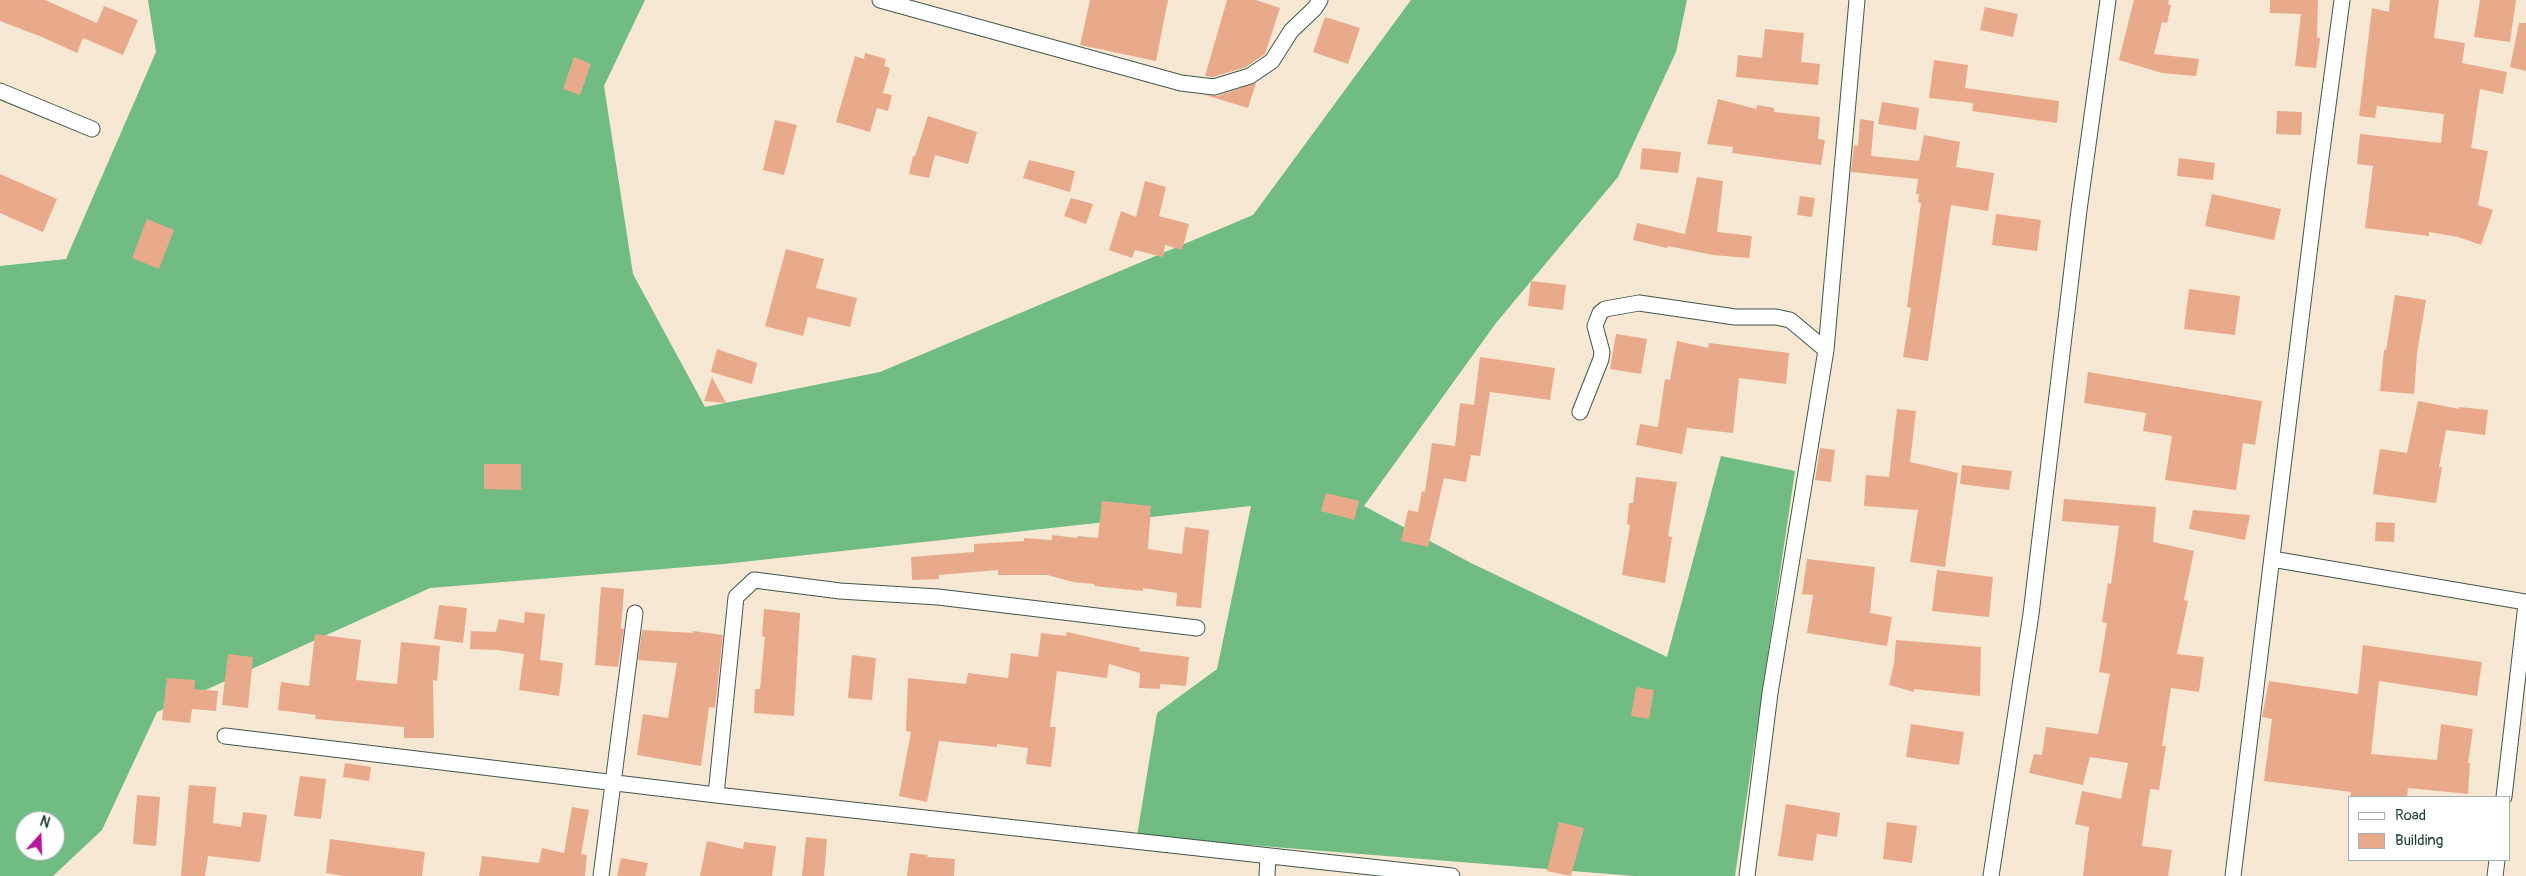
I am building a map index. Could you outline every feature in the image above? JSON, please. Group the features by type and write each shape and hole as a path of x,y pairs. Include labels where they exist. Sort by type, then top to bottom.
{"street":[{"path":"880,0 1182,83 1214,87 1250,76 1272,61 1291,31 1315,8 1320,0"},
{"path":"1747,876 1770,694 1826,350 1857,0"},
{"path":"1991,876 2031,614 2078,220 2108,0"},
{"path":"2233,876 2317,188 2342,0"},
{"path":"0,91 92,129"},
{"path":"1580,412 1601,359 1602,352 1595,326 1600,313 1605,309 1639,303 1735,318 1776,317 1790,320 1826,350"},
{"path":"2272,559 2526,603 2504,796"},
{"path":"716,796 736,597 754,580 840,591 938,597 1197,628"},
{"path":"601,876 635,613"},
{"path":"225,736 716,796 1452,876"},
{"path":"1267,876 1268,856"},
{"path":"2495,876 2497,861"}],"green space":[{"path":"148,0 645,0 604,86 633,274 705,407 880,372 1253,215 1411,0 1687,0 1676,52 1618,177 1496,323 1364,506 1471,563 1667,657 1721,456 1795,471 1735,876 1634,876 1137,836 1157,713 1217,669 1251,506 724,564 430,588 157,712 102,830 53,876 0,876 0,266 66,259 156,52"}],"building":[{"path":"0,0 45,0 97,23 104,6 138,20 123,55 83,38 77,53 0,21"},
{"path":"1090,0 1168,0 1156,61 1080,45"},
{"path":"1227,0 1256,0 1280,8 1265,54 1246,67 1213,77 1205,76"},
{"path":"2134,0 2169,0 2168,4 2171,5 2167,23 2162,22 2154,54 2199,59 2196,76 2162,73 2119,60"},
{"path":"2270,0 2318,0 2317,38 2320,38 2316,68 2295,66 2301,14 2270,13"},
{"path":"2390,0 2439,0 2434,38 2465,43 2462,63 2507,72 2503,94 2480,89 2471,148 2488,151 2478,205 2493,210 2481,245 2458,237 2429,232 2429,236 2365,228 2373,166 2357,164 2360,134 2441,143 2444,114 2377,106 2375,118 2359,116 2372,8 2389,12"},
{"path":"2480,0 2516,0 2510,42 2474,37"},
{"path":"1985,7 2018,14 2013,37 1980,30"},
{"path":"1325,17 1360,28 1348,64 1313,52"},
{"path":"2519,23 2526,23 2526,71 2510,67"},
{"path":"1765,29 1804,33 1801,62 1820,64 1818,85 1736,77 1738,55 1762,58"},
{"path":"865,53 886,59 884,66 890,68 883,93 892,95 888,111 877,108 870,132 836,122 855,56 864,59"},
{"path":"574,57 591,64 580,95 563,89"},
{"path":"1934,60 1968,65 1965,88 2059,101 2057,123 1972,111 1973,103 1929,98"},
{"path":"1256,83 1248,108 1205,95 1217,96"},
{"path":"1718,99 1756,109 1757,105 1774,108 1774,112 1820,117 1818,139 1825,140 1821,165 1732,153 1733,147 1707,144"},
{"path":"1882,102 1919,108 1916,130 1878,124"},
{"path":"2277,111 2302,112 2301,135 2276,134"},
{"path":"928,116 977,132 968,164 935,155 929,178 909,174 913,156 915,156"},
{"path":"1860,119 1874,121 1871,156 1919,161 1924,135 1960,142 1956,167 1994,173 1988,211 1951,205 1928,361 1903,357 1911,308 1907,307 1921,203 1918,202 1919,194 1916,194 1918,179 1851,172 1854,145 1858,146"},
{"path":"775,120 797,125 784,175 763,170"},
{"path":"1642,148 1681,152 1678,173 1640,169"},
{"path":"2179,158 2215,163 2213,180 2177,176"},
{"path":"1029,160 1075,171 1070,192 1023,178"},
{"path":"0,174 57,199 43,232 0,213"},
{"path":"1697,177 1723,181 1717,232 1752,236 1749,258 1713,255 1668,246 1667,248 1633,240 1637,223 1685,234"},
{"path":"1145,181 1166,187 1159,216 1189,224 1182,250 1165,245 1163,257 1135,250 1132,258 1109,250 1121,211 1136,217"},
{"path":"2212,194 2281,209 2274,240 2205,226"},
{"path":"1800,196 1815,198 1812,217 1797,215"},
{"path":"1071,198 1093,204 1086,224 1064,216"},
{"path":"1996,214 2041,220 2037,251 1992,245"},
{"path":"147,219 174,230 159,269 132,258"},
{"path":"786,249 824,259 816,288 857,298 850,327 808,317 803,336 765,326"},
{"path":"1531,281 1566,285 1563,310 1528,306"},
{"path":"2189,289 2240,296 2235,335 2184,329"},
{"path":"2395,295 2426,300 2417,353 2414,394 2380,391 2384,350 2386,350"},
{"path":"1616,334 1647,339 1641,374 1610,369"},
{"path":"1677,341 1708,348 1709,343 1789,353 1786,384 1739,378 1733,433 1687,428 1682,454 1636,445 1640,424 1658,427 1665,379 1670,380"},
{"path":"717,349 757,363 752,384 711,372"},
{"path":"1480,357 1555,368 1550,400 1490,392 1480,456 1471,455 1466,482 1444,478 1428,547 1401,541 1408,510 1418,512 1422,491 1425,492 1432,443 1455,446 1460,403 1474,405"},
{"path":"2088,372 2262,401 2255,445 2243,443 2236,490 2165,480 2172,436 2143,431 2146,413 2084,403"},
{"path":"712,377 726,403 704,401"},
{"path":"2418,401 2459,409 2459,407 2488,410 2485,435 2446,430 2439,467 2442,467 2436,503 2373,494 2380,449 2407,453"},
{"path":"1897,409 1916,411 1910,462 1958,473 1945,567 1910,562 1918,510 1864,506 1866,475 1889,477"},
{"path":"1820,448 1835,450 1831,482 1815,480"},
{"path":"484,464 521,464 521,490 484,489"},
{"path":"1962,465 2012,471 2009,490 1960,484"},
{"path":"1636,477 1677,482 1668,536 1672,537 1665,583 1622,575 1630,525 1627,524 1629,503 1633,503"},
{"path":"1326,493 1359,501 1354,520 1321,511"},
{"path":"2064,499 2156,507 2153,542 2194,551 2184,600 2188,601 2177,654 2204,657 2199,692 2171,688 2162,746 2166,746 2159,790 2150,789 2142,846 2172,850 2168,876 2083,876 2089,827 2075,824 2082,791 2121,799 2128,763 2090,757 2083,785 2029,773 2034,754 2042,755 2046,727 2098,734 2110,674 2099,672 2107,623 2102,622 2108,583 2111,584 2119,526 2062,521"},
{"path":"1102,501 1151,506 1148,549 1182,554 1185,527 1209,530 1201,608 1176,606 1177,593 1143,588 1143,591 1094,586 1094,584 1073,582 1047,575 998,575 998,570 939,575 939,579 912,580 911,557 974,552 974,544 1024,541 1024,538 1052,540 1052,535 1098,538"},
{"path":"2193,510 2250,515 2245,540 2189,529"},
{"path":"2376,522 2395,523 2394,542 2375,541"},
{"path":"1807,559 1875,567 1870,613 1892,617 1887,646 1807,633 1813,595 1802,594"},
{"path":"1937,570 1993,577 1989,617 1932,611"},
{"path":"601,587 624,589 621,628 624,629 618,667 595,665"},
{"path":"439,605 467,608 463,643 434,639"},
{"path":"764,609 800,613 794,716 754,713 755,689 760,689 765,637 762,636"},
{"path":"525,612 545,614 540,660 563,663 559,696 519,690 524,654 470,649 471,631 496,632 499,619 524,623"},
{"path":"642,630 693,633 693,631 723,635 715,708 709,707 701,766 637,755 643,714 668,718 677,663 638,660"},
{"path":"1067,632 1140,648 1139,651 1189,657 1186,686 1160,684 1160,689 1139,688 1140,673 1109,664 1107,678 1057,671 1050,727 1056,727 1051,767 1026,764 1028,748 997,744 997,747 939,741 927,802 899,796 911,732 906,731 908,678 966,684 968,673 1008,678 1011,653 1038,657 1041,633 1066,636"},
{"path":"315,634 361,640 356,680 397,684 401,642 440,646 437,681 433,680 434,738 404,738 404,727 315,719 316,715 278,710 281,682 309,686"},
{"path":"1896,640 1981,647 1980,696 1914,689 1914,692 1889,685 1894,664"},
{"path":"2363,645 2482,662 2477,696 2379,681 2371,754 2437,760 2441,724 2473,729 2468,763 2470,763 2468,794 2408,788 2407,796 2350,796 2351,792 2264,781 2272,719 2262,717 2269,681 2358,694"},
{"path":"228,654 253,657 248,708 222,705"},
{"path":"852,655 876,658 872,700 848,698"},
{"path":"167,678 195,680 194,689 218,691 216,711 192,709 190,723 162,720"},
{"path":"1636,687 1654,690 1649,719 1631,716"},
{"path":"1911,724 1964,732 1959,765 1906,757"},
{"path":"345,763 371,767 369,781 343,777"},
{"path":"300,776 326,779 321,819 294,816"},
{"path":"189,785 216,787 213,823 241,827 243,812 267,815 260,862 208,856 205,876 181,876"},
{"path":"137,795 160,797 156,846 133,844"},
{"path":"1786,804 1840,813 1837,837 1817,834 1813,861 1778,856"},
{"path":"572,807 589,810 581,854 587,855 585,876 479,876 482,856 539,863 542,848 564,853"},
{"path":"1559,822 1584,828 1571,876 1547,871"},
{"path":"1887,822 1917,826 1912,863 1883,859"},
{"path":"806,837 827,839 824,876 802,876"},
{"path":"330,839 425,852 422,876 344,876 326,873"},
{"path":"707,841 743,849 744,842 776,846 772,876 700,876"},
{"path":"910,853 928,855 927,857 955,859 954,876 907,876"},
{"path":"621,858 648,863 645,876 617,876"}]}
